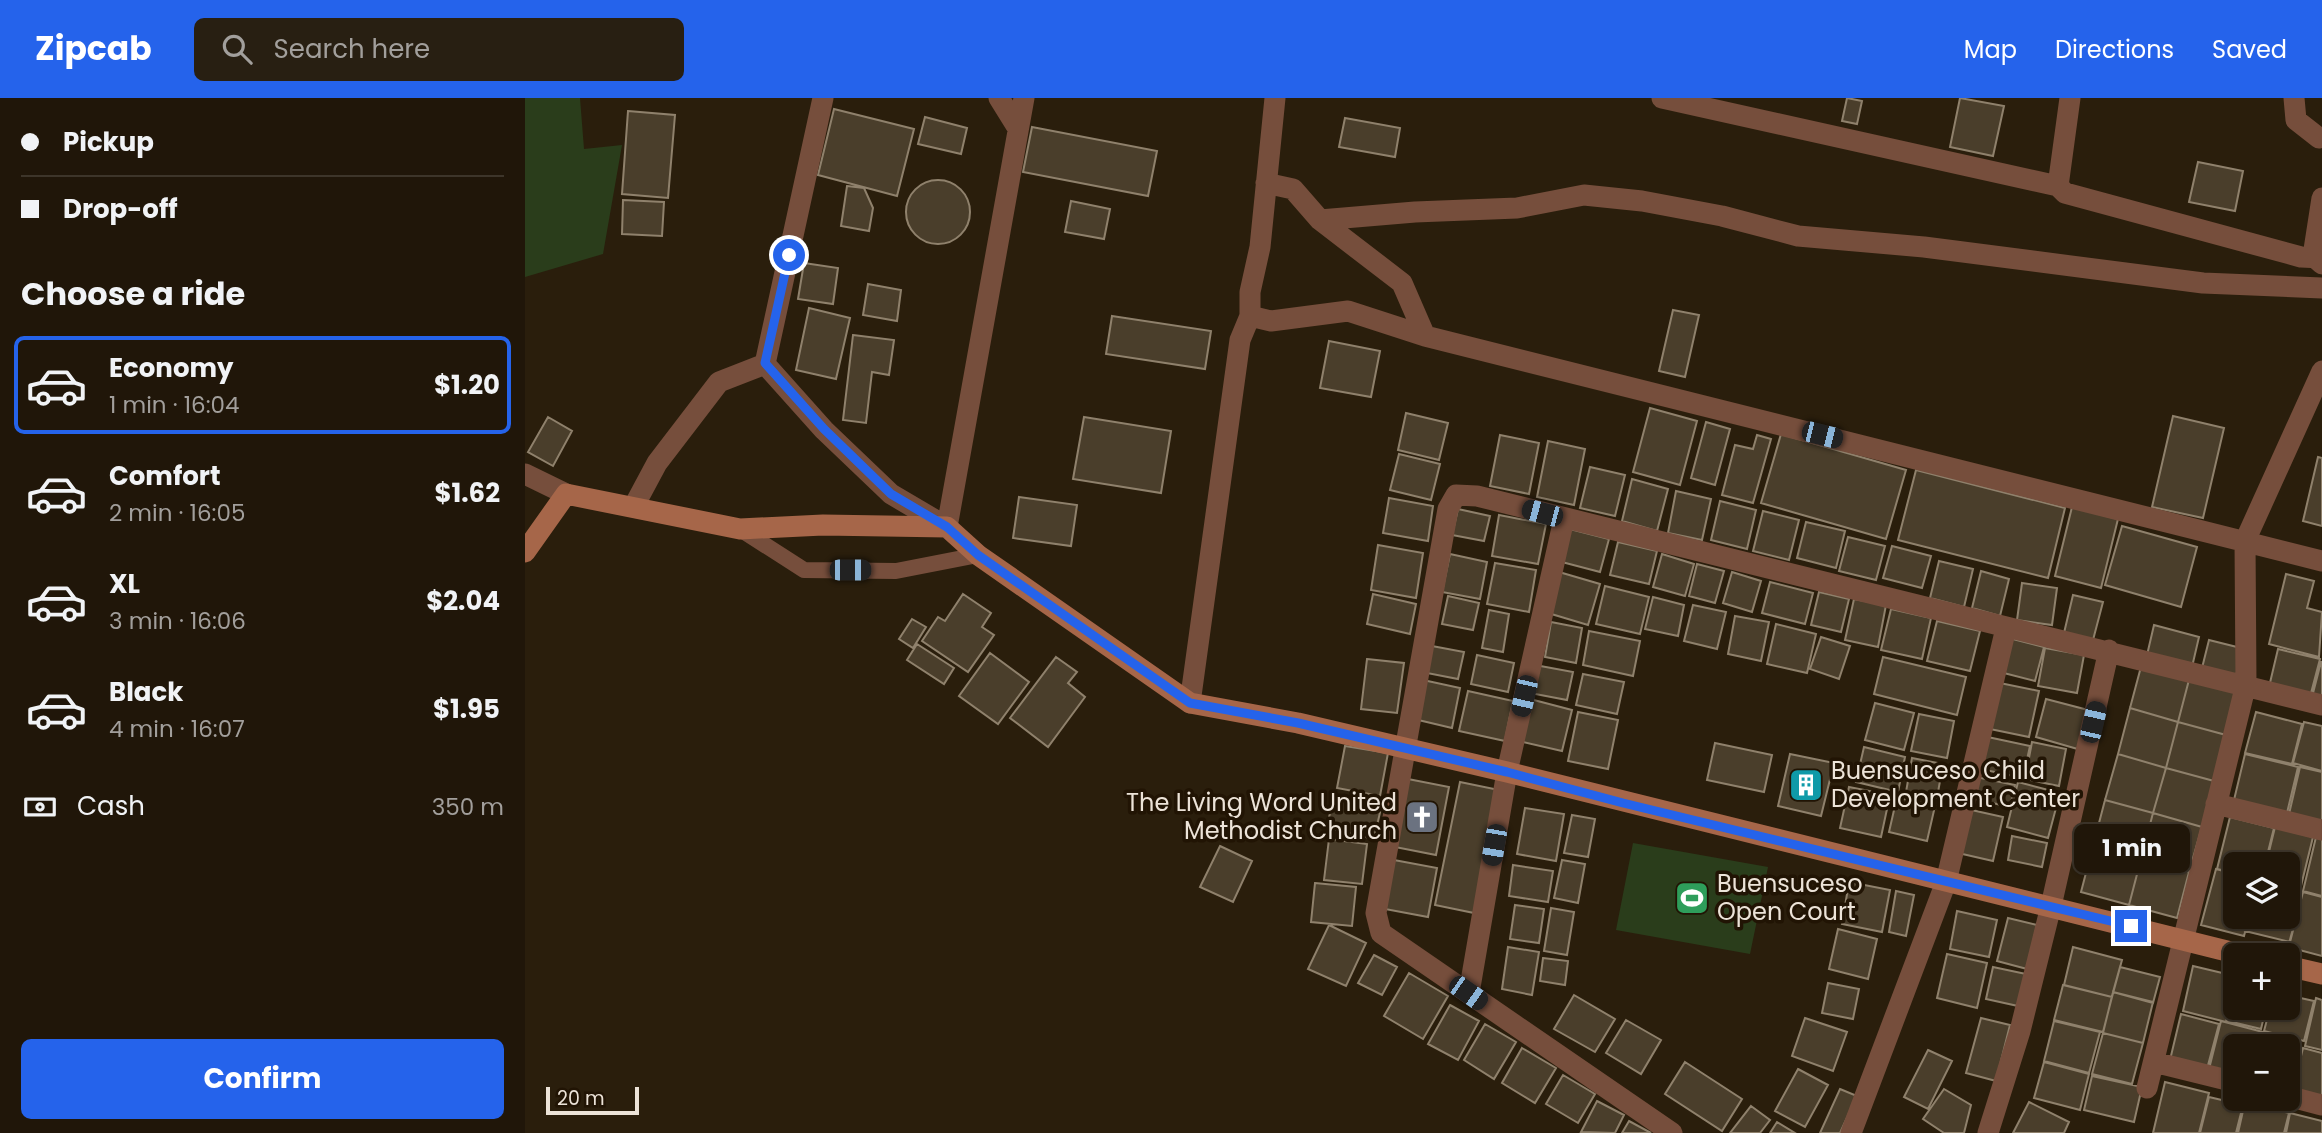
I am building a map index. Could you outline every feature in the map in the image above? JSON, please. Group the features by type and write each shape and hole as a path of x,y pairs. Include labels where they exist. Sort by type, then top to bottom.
{"street":[{"path":"765,363 823,98"},
{"path":"999,98 1017,127"},
{"path":"947,527 1024,98"},
{"path":"1190,703 1240,340 1250,316 1276,98"},
{"path":"1662,98 2058,186 2065,193 2301,257 2319,259 2322,198"},
{"path":"2058,186 2070,98"},
{"path":"2294,98 2296,120 2321,143"},
{"path":"1266,183 1293,189 1320,220 1402,283 1425,336"},
{"path":"1320,220 1415,212 1517,208 1584,195 1642,201 1723,216 1798,236 1924,247 2203,283 2322,288"},
{"path":"1250,316 1271,321 1348,311 1425,336 2322,561"},
{"path":"634,506 657,463 719,382 765,363"},
{"path":"765,363 824,429 891,494 947,527 978,555 1190,703 1298,723 1507,772 2223,950"},
{"path":"2147,1088 2246,684 2245,541 2322,371"},
{"path":"525,474 566,494 740,529 823,525 947,527"},
{"path":"525,552 566,494"},
{"path":"1671,1133 1381,933 1376,913 1448,509 1456,495 1477,496 2005,628 2109,650 2322,705"},
{"path":"1468,993 1507,772 1564,519"},
{"path":"1851,1133 1946,882 2005,628"},
{"path":"1988,1133 2020,1031 2109,650"},
{"path":"2217,804 2322,830"},
{"path":"2300,969 2322,974"},
{"path":"2154,1062 2223,1080"},
{"path":"2300,1099 2322,1105"}],"lane":[{"path":"740,529 804,570 896,571 978,555"}],"green space":[{"path":"525,98 580,98 584,149 622,145 603,254 525,277"},
{"name":"Buensuceso Open Court","path":"1633,843 1768,867 1750,954 1616,930"}],"building":[{"path":"1847,98 1862,101 1857,124 1842,121"},
{"path":"1960,98 2004,106 1993,156 1950,147"},
{"path":"834,109 914,129 897,196 818,175"},
{"path":"628,111 675,115 668,198 622,194"},
{"path":"925,117 967,128 961,154 918,144"},
{"path":"1345,118 1400,128 1395,157 1339,147"},
{"path":"1032,127 1157,151 1148,196 1023,172"},
{"path":"2198,162 2243,171 2235,211 2189,202"},
{"path":"938,180 961,189 970,212 961,235 938,244 915,235 906,212 915,189"},
{"path":"847,186 864,188 873,208 869,231 841,226"},
{"path":"623,200 664,202 662,236 622,234"},
{"path":"1071,201 1110,209 1104,239 1065,232"},
{"path":"804,263 838,268 833,304 798,299"},
{"path":"868,284 901,290 897,321 863,315"},
{"path":"809,308 850,318 836,379 796,370"},
{"path":"1673,310 1699,315 1685,377 1659,371"},
{"path":"1112,316 1211,331 1205,369 1106,354"},
{"path":"853,335 894,340 889,375 872,372 866,423 843,420"},
{"path":"1329,341 1380,351 1371,397 1320,388"},
{"path":"1650,408 1697,421 1680,485 1633,472"},
{"path":"1406,413 1448,423 1439,460 1398,450"},
{"path":"2173,416 2224,428 2203,518 2152,507"},
{"path":"548,417 572,431 553,466 528,452"},
{"path":"1084,417 1171,431 1161,493 1073,479"},
{"path":"1706,422 1730,429 1715,485 1691,478"},
{"path":"1781,434 1906,470 1886,539 1761,503"},
{"path":"1500,435 1539,443 1529,494 1490,486"},
{"path":"1757,435 1771,439 1753,503 1722,495 1735,445 1753,449"},
{"path":"1548,441 1585,449 1574,505 1537,497"},
{"path":"1399,454 1440,464 1431,500 1390,490"},
{"path":"2318,457 2322,458 2322,526 2303,521"},
{"path":"1590,467 1625,475 1615,516 1580,508"},
{"path":"1916,470 2065,508 2048,578 1898,540"},
{"path":"1632,479 1668,489 1657,531 1622,521"},
{"path":"1676,491 1711,499 1702,540 1668,533"},
{"path":"1019,497 1077,505 1071,546 1013,538"},
{"path":"1389,498 1433,506 1428,541 1383,533"},
{"path":"1720,501 1756,510 1747,549 1711,540"},
{"path":"2072,507 2118,519 2101,588 2055,576"},
{"path":"1458,509 1490,516 1484,541 1452,535"},
{"path":"1763,511 1799,520 1789,560 1753,551"},
{"path":"1499,515 1546,524 1538,564 1492,556"},
{"path":"1806,522 1845,531 1836,568 1797,558"},
{"path":"2122,526 2197,547 2181,607 2105,585"},
{"path":"1566,528 1609,539 1600,572 1558,561"},
{"path":"1848,537 1885,546 1876,580 1839,571"},
{"path":"1618,542 1657,551 1649,584 1610,575"},
{"path":"1378,545 1423,553 1416,598 1371,590"},
{"path":"1892,546 1931,556 1922,588 1883,578"},
{"path":"1450,554 1487,562 1480,599 1442,592"},
{"path":"1662,554 1694,564 1685,596 1653,587"},
{"path":"1939,561 1973,569 1964,607 1930,598"},
{"path":"1495,563 1536,570 1529,612 1487,604"},
{"path":"1697,564 1724,571 1715,603 1689,596"},
{"path":"1981,571 2009,579 2000,616 1972,608"},
{"path":"1559,572 1600,584 1588,625 1548,613"},
{"path":"1732,572 1761,581 1752,612 1723,603"},
{"path":"2286,574 2314,581 2307,608 2322,612 2319,657 2269,644"},
{"path":"1770,582 1813,593 1805,624 1762,613"},
{"path":"2022,583 2057,588 2052,625 2017,620"},
{"path":"1605,586 1649,597 1640,634 1596,624"},
{"path":"1819,592 1849,599 1841,632 1811,625"},
{"path":"963,594 991,613 982,627 994,635 968,672 922,641 938,617 945,621"},
{"path":"1373,594 1416,604 1410,634 1367,624"},
{"path":"2073,595 2103,602 2093,640 2064,633"},
{"path":"1448,596 1479,603 1473,630 1442,624"},
{"path":"1653,597 1684,605 1678,636 1645,629"},
{"path":"1854,599 1886,605 1878,647 1845,640"},
{"path":"1693,605 1726,612 1717,649 1684,641"},
{"path":"1891,609 1931,618 1922,659 1881,650"},
{"path":"1489,610 1509,614 1503,652 1482,648"},
{"path":"1735,616 1769,622 1761,661 1728,654"},
{"path":"912,619 926,627 913,648 899,639"},
{"path":"1937,621 1980,631 1970,671 1927,661"},
{"path":"1551,622 1582,628 1576,663 1545,657"},
{"path":"1776,624 1816,634 1807,673 1767,664"},
{"path":"2154,625 2199,637 2192,667 2147,655"},
{"path":"1589,631 1640,641 1633,676 1583,665"},
{"path":"1821,637 1850,646 1839,679 1810,669"},
{"path":"2005,637 2044,647 2035,681 1996,671"},
{"path":"2209,640 2245,649 2238,677 2202,668"},
{"path":"917,644 954,668 944,684 907,660"},
{"path":"1432,646 1464,652 1458,679 1427,673"},
{"path":"2045,648 2084,655 2077,693 2038,686"},
{"path":"2278,649 2320,659 2310,697 2269,687"},
{"path":"990,653 1029,682 998,724 959,696"},
{"path":"1477,655 1514,663 1508,692 1471,684"},
{"path":"1056,657 1077,672 1068,683 1085,697 1048,747 1010,718"},
{"path":"1883,657 1966,677 1957,715 1874,694"},
{"path":"1367,659 1404,663 1397,713 1361,709"},
{"path":"2322,662 2322,699 2312,697"},
{"path":"2142,663 2190,676 2178,722 2130,708"},
{"path":"1535,665 1573,672 1567,700 1530,693"},
{"path":"1583,674 1624,682 1617,714 1576,705"},
{"path":"2190,676 2239,689 2226,735 2178,722"},
{"path":"1423,680 1460,688 1452,728 1414,719"},
{"path":"1995,682 2039,691 2029,737 1985,728"},
{"path":"1468,691 1513,701 1505,741 1459,731"},
{"path":"1530,699 1572,710 1562,751 1519,741"},
{"path":"2046,699 2092,711 2081,750 2036,737"},
{"path":"1875,703 1914,713 1904,750 1865,740"},
{"path":"2130,708 2178,722 2166,768 2118,754"},
{"path":"1578,712 1618,720 1608,769 1568,761"},
{"path":"2256,712 2302,724 2292,764 2245,753"},
{"path":"1919,714 1954,721 1947,758 1911,751"},
{"path":"2178,722 2226,735 2214,781 2166,768"},
{"path":"2304,722 2322,726 2322,771 2293,763"},
{"path":"1983,736 2030,746 2023,778 1976,768"},
{"path":"2032,742 2066,749 2059,786 2025,779"},
{"path":"1715,743 1772,755 1764,792 1707,780"},
{"path":"1345,746 1388,753 1380,796 1337,788"},
{"path":"1864,747 1905,757 1898,792 1856,782"},
{"name":"Buensuceso Child Development Center","path":"1790,754 1834,763 1821,816 1778,806"},
{"path":"2118,754 2166,768 2153,813 2105,800"},
{"path":"2245,754 2298,767 2287,813 2234,800"},
{"path":"1912,758 1943,764 1937,798 1906,792"},
{"path":"2300,767 2322,772 2322,821 2289,814"},
{"path":"2166,768 2214,781 2202,827 2153,813"},
{"path":"1971,776 2015,785 2010,807 1966,797"},
{"name":"The Living Word United Methodist Church","path":"1408,779 1449,787 1436,855 1395,847"},
{"path":"1460,782 1499,790 1474,913 1435,905"},
{"path":"2018,782 2060,793 2048,838 2007,827"},
{"path":"1849,787 1890,795 1881,837 1840,828"},
{"path":"1333,797 1381,808 1374,839 1327,828"},
{"path":"1897,797 1935,806 1927,841 1889,832"},
{"path":"2105,800 2153,813 2141,859 2093,846"},
{"path":"1525,808 1564,814 1556,861 1517,854"},
{"path":"1967,809 2003,817 1993,861 1958,853"},
{"path":"2153,813 2202,827 2189,872 2141,859"},
{"path":"1572,815 1595,819 1588,857 1564,853"},
{"path":"2230,817 2274,828 2268,852 2223,852 2223,870 2217,869"},
{"path":"2275,827 2313,837 2300,890 2300,852 2269,852"},
{"path":"2012,836 2047,843 2042,867 2008,860"},
{"path":"2316,837 2322,839 2322,896 2303,891"},
{"path":"1329,839 1367,844 1362,884 1324,880"},
{"path":"1220,846 1252,861 1233,902 1200,887"},
{"path":"2093,846 2141,859 2129,905 2081,892"},
{"path":"2141,859 2189,872 2177,918 2129,905"},
{"path":"1394,860 1437,868 1428,917 1385,909"},
{"path":"1562,860 1585,864 1578,903 1554,898"},
{"path":"1513,865 1553,871 1548,902 1509,896"},
{"path":"2216,869 2223,871 2223,929 2246,929 2244,936 2201,925"},
{"path":"1849,882 1890,890 1882,932 1842,924"},
{"path":"1315,883 1356,887 1352,926 1311,922"},
{"path":"1896,891 1914,895 1906,936 1889,932"},
{"path":"2303,892 2322,897 2322,956 2300,950 2300,943 2289,943 2293,929 2300,929 2300,903"},
{"path":"1515,905 1544,909 1539,943 1510,939"},
{"path":"1551,908 1574,912 1567,955 1544,951"},
{"path":"1957,911 1997,920 1989,957 1950,949"},
{"path":"2008,918 2037,925 2027,969 1997,961"},
{"path":"1329,925 1366,943 1346,986 1308,969"},
{"path":"1838,929 1877,939 1868,979 1829,969"},
{"path":"2246,929 2293,929 2290,942"},
{"path":"1508,947 1539,952 1532,995 1502,989"},
{"path":"2073,947 2122,960 2112,997 2064,985"},
{"path":"1947,954 1987,963 1977,1008 1937,998"},
{"path":"1374,955 1397,967 1382,995 1358,983"},
{"path":"1543,958 1568,961 1565,985 1540,981"},
{"path":"2193,966 2223,973 2223,1020 2226,1022 2183,1011"},
{"path":"1993,967 2026,974 2018,1006 1986,999"},
{"path":"2120,967 2160,977 2153,1003 2113,992"},
{"path":"1409,973 1448,996 1423,1039 1384,1016"},
{"path":"1828,983 1859,989 1853,1019 1822,1013"},
{"path":"2063,985 2112,997 2103,1032 2054,1020"},
{"path":"2113,992 2153,1002 2143,1043 2103,1033"},
{"path":"1574,995 1615,1019 1595,1052 1554,1029"},
{"path":"2300,998 2314,1001 2304,1041 2300,1040 2300,1034 2264,1031 2267,1020 2300,1020"},
{"path":"2316,998 2322,1000 2322,1050 2305,1046"},
{"path":"1450,1005 1479,1021 1458,1060 1428,1044"},
{"path":"2181,1014 2219,1024 2207,1069 2170,1060"},
{"path":"1805,1018 1847,1032 1833,1071 1792,1056"},
{"path":"1981,1018 2010,1025 1996,1081 1966,1073"},
{"path":"1626,1020 1661,1040 1641,1074 1606,1053"},
{"path":"2228,1020 2263,1020 2261,1029"},
{"path":"2054,1021 2100,1032 2089,1073 2044,1061"},
{"path":"2221,1021 2263,1032 2223,1034 2223,1072 2209,1069"},
{"path":"1485,1024 1516,1042 1494,1079 1464,1060"},
{"path":"2103,1033 2143,1043 2132,1084 2092,1074"},
{"path":"1522,1048 1556,1068 1535,1103 1502,1083"},
{"path":"2303,1048 2322,1053 2322,1100 2300,1095 2300,1060"},
{"path":"1928,1050 1952,1061 1928,1109 1904,1097"},
{"path":"1685,1062 1742,1099 1722,1131 1665,1094"},
{"path":"2044,1062 2089,1074 2080,1110 2034,1098"},
{"path":"1798,1069 1828,1085 1805,1127 1775,1111"},
{"path":"1563,1075 1595,1094 1578,1123 1546,1104"},
{"path":"2092,1076 2142,1087 2134,1122 2084,1110"},
{"path":"2165,1082 2209,1093 2199,1133 2153,1133"},
{"path":"1840,1089 1857,1096 1840,1133 1820,1133"},
{"path":"1944,1089 1971,1105 1964,1133 1944,1133 1923,1119"},
{"path":"2209,1097 2223,1100 2223,1111 2242,1111 2236,1133 2200,1133"},
{"path":"1597,1101 1624,1115 1615,1133 1581,1132"},
{"path":"2029,1102 2069,1122 2064,1133 2013,1133"},
{"path":"1751,1106 1770,1120 1760,1133 1730,1133"},
{"path":"2243,1111 2289,1113 2284,1133 2238,1133"},
{"path":"2290,1113 2322,1121 2322,1133 2286,1133"},
{"path":"1629,1121 1651,1133 1622,1133"},
{"path":"1777,1122 1795,1133 1770,1133"}],"place":[{"name":"Buensuceso Child Development Center","path":"1806,785"},
{"name":"The Living Word United Methodist Church","path":"1422,817"},
{"name":"Buensuceso Open Court","path":"1692,898"}],"route":[{"path":"789,255 765,363 824,429 891,494 947,527 978,555 1190,703 1298,723 1507,772 1623,803 2131,926"}]}
